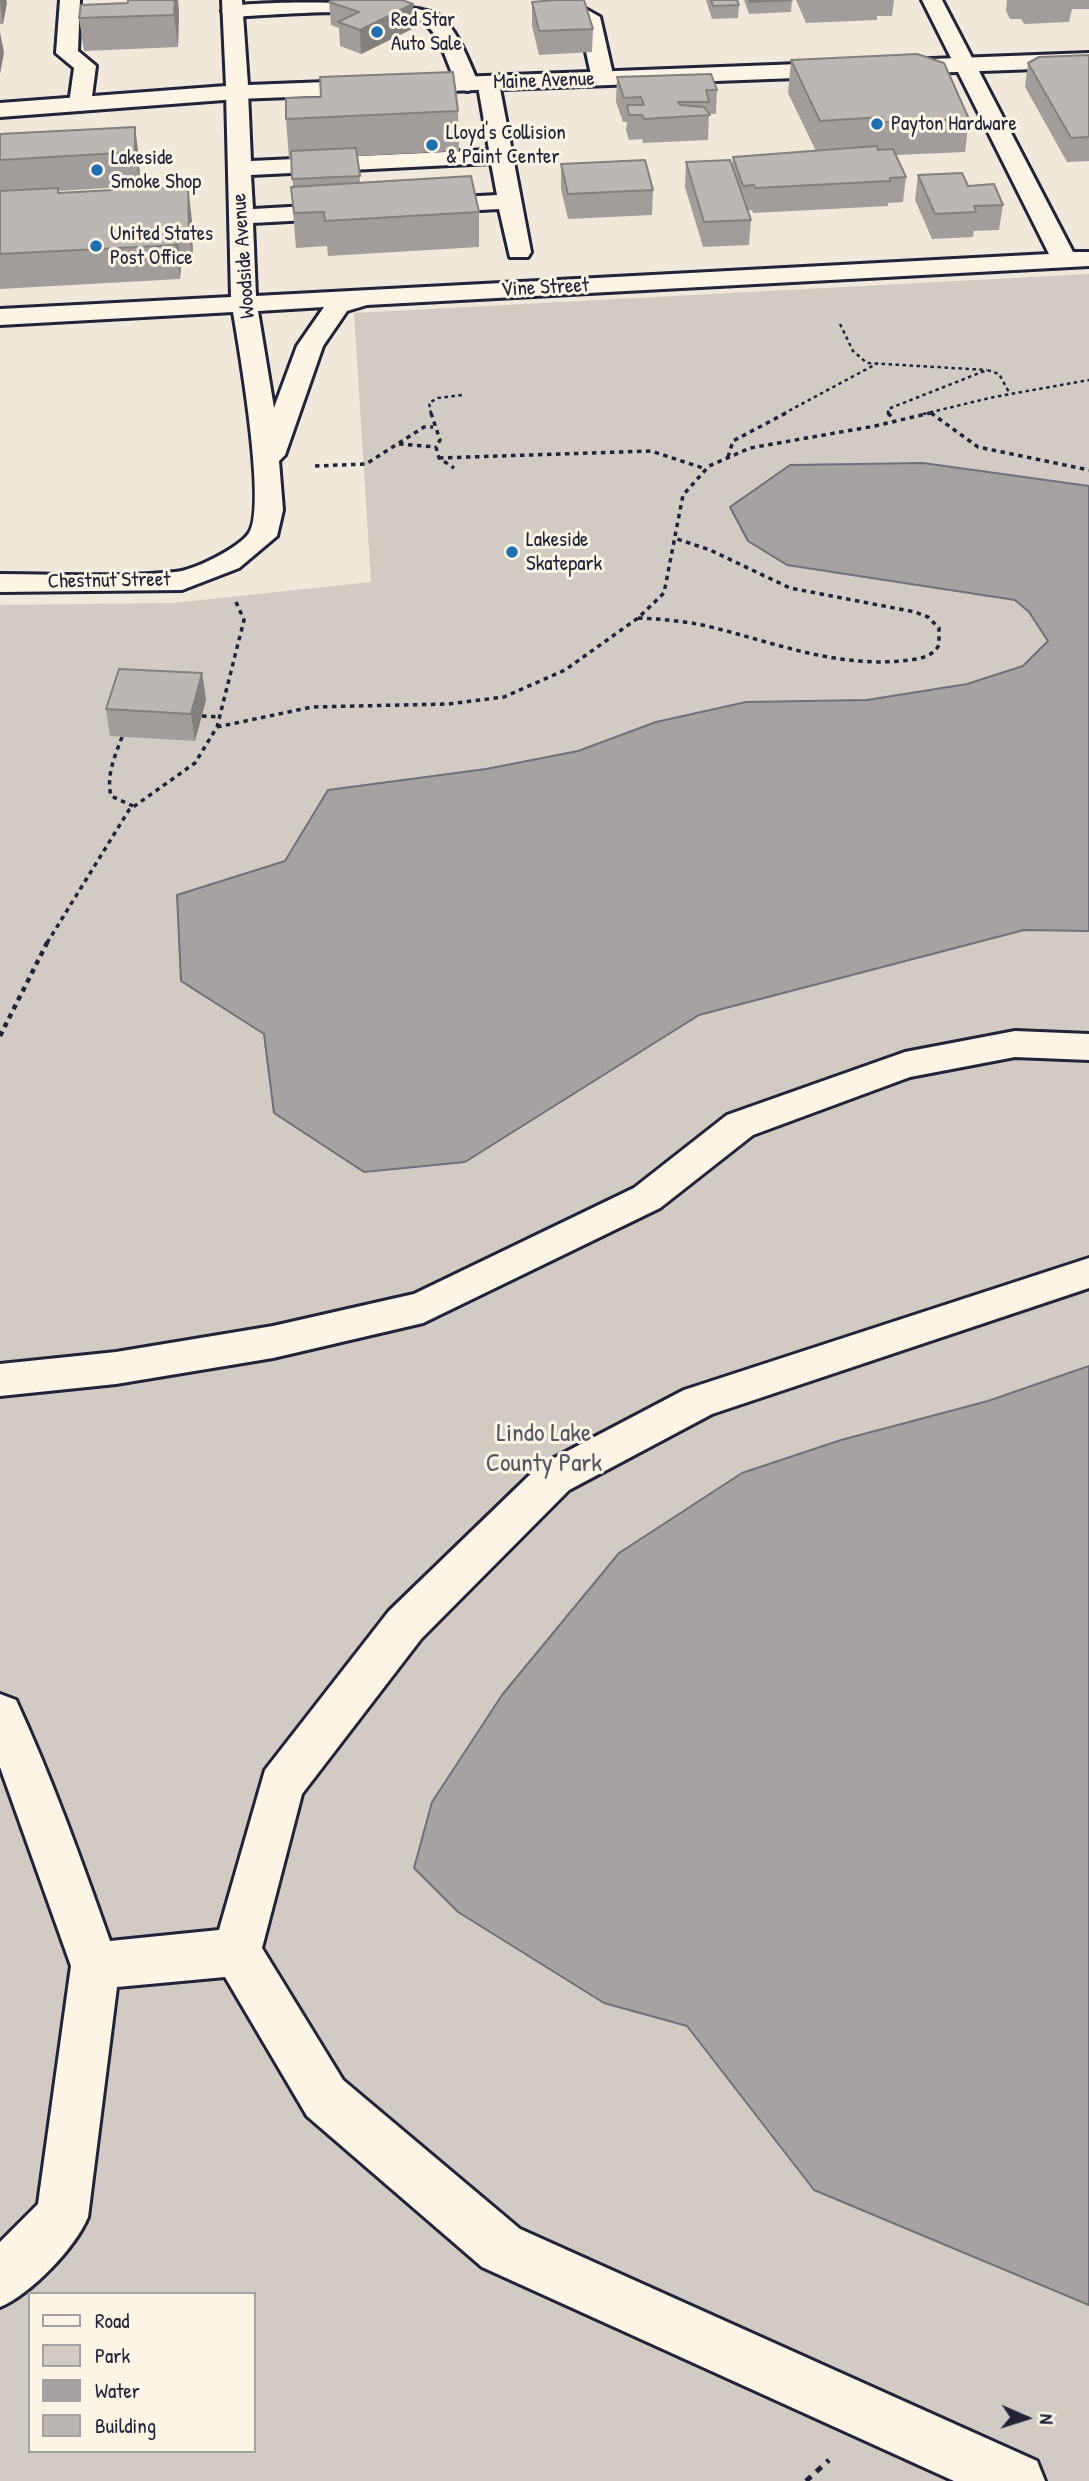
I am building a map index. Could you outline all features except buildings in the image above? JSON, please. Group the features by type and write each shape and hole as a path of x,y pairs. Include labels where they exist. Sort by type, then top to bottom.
{"street":[{"path":"70,0 67,53 85,66 80,104"},
{"path":"566,0 567,7 589,17 603,79"},
{"path":"932,0 1077,260"},
{"path":"232,5 396,6 429,16 478,83 502,156 519,252"},
{"name":"Woodside Avenue","path":"232,5 244,304 259,383 269,510"},
{"name":"Maine Avenue","path":"0,110 237,92 1089,60"},
{"path":"239,169 502,156"},
{"path":"402,207 510,201"},
{"path":"241,217 362,210"},
{"name":"Vine Street","path":"0,317 1077,260"},
{"path":"266,470 310,346 338,306 363,298"},
{"name":"Chestnut Street","path":"0,583 182,580 220,566 263,536 269,510"},
{"path":"0,1380 116,1368 273,1342 423,1308 647,1198 740,1125 905,1065 1014,1044 1089,1047"},
{"path":"1017,2481 501,2248 325,2098 237,1952 281,1786 405,1625 554,1478 698,1402 1089,1273"},
{"path":"0,1714 34,1792 95,1966 62,2217 0,2280"},
{"path":"95,1966 237,1952"}],"path":[{"path":"840,324 858,358 878,363 987,370 999,374 1011,394"},
{"path":"728,458 733,441 878,363"},
{"path":"895,421 888,416 888,409 987,370"},
{"path":"217,727 312,708 448,704 504,697 565,670 638,618 664,593 683,495 706,469 750,448 1089,380"},
{"path":"454,468 439,458 436,447 440,440 433,427 429,403 438,398 462,395"},
{"path":"931,412 978,447 1089,470"},
{"path":"366,464 424,427 433,427"},
{"path":"398,443 436,447"},
{"path":"439,458 651,451 706,469"},
{"path":"638,618 660,618 701,626 831,661 883,665 929,657 936,651 941,640 938,625 929,617 864,601 814,594 770,582 714,552 674,538"},
{"path":"0,1036 52,934 133,806 195,763 217,727 244,620 220,566"},
{"path":"202,716 219,717"},
{"path":"121,737 109,776 109,790 111,796 133,806"}],"green space":[{"name":"Lindo Lake County Park","path":"1089,274 1089,2481 0,2481 0,605 173,603 371,582 354,313"}],"water":[{"path":"923,463 1089,486 1089,931 1024,930 699,1015 465,1162 364,1172 274,1113 264,1034 181,981 177,895 285,861 328,790 486,769 578,751 656,722 746,702 867,700 967,684 1023,666 1048,641 1029,612 1015,600 787,565 748,541 730,507 790,465"},
{"path":"1089,1366 1089,2305 814,2190 687,2026 604,2003 458,1912 414,1868 432,1802 502,1695 619,1553 742,1473 841,1440 988,1401"}],"place":[{"name":"Red Star Auto Sale","path":"377,32"},
{"name":"Payton Hardware","path":"877,124"},
{"name":"Lloyd's Collision & Paint Center","path":"432,145"},
{"name":"Lakeside Smoke Shop","path":"97,170"},
{"name":"United States Post Office","path":"96,246"},
{"name":"Lakeside Skatepark","path":"512,552"}]}
